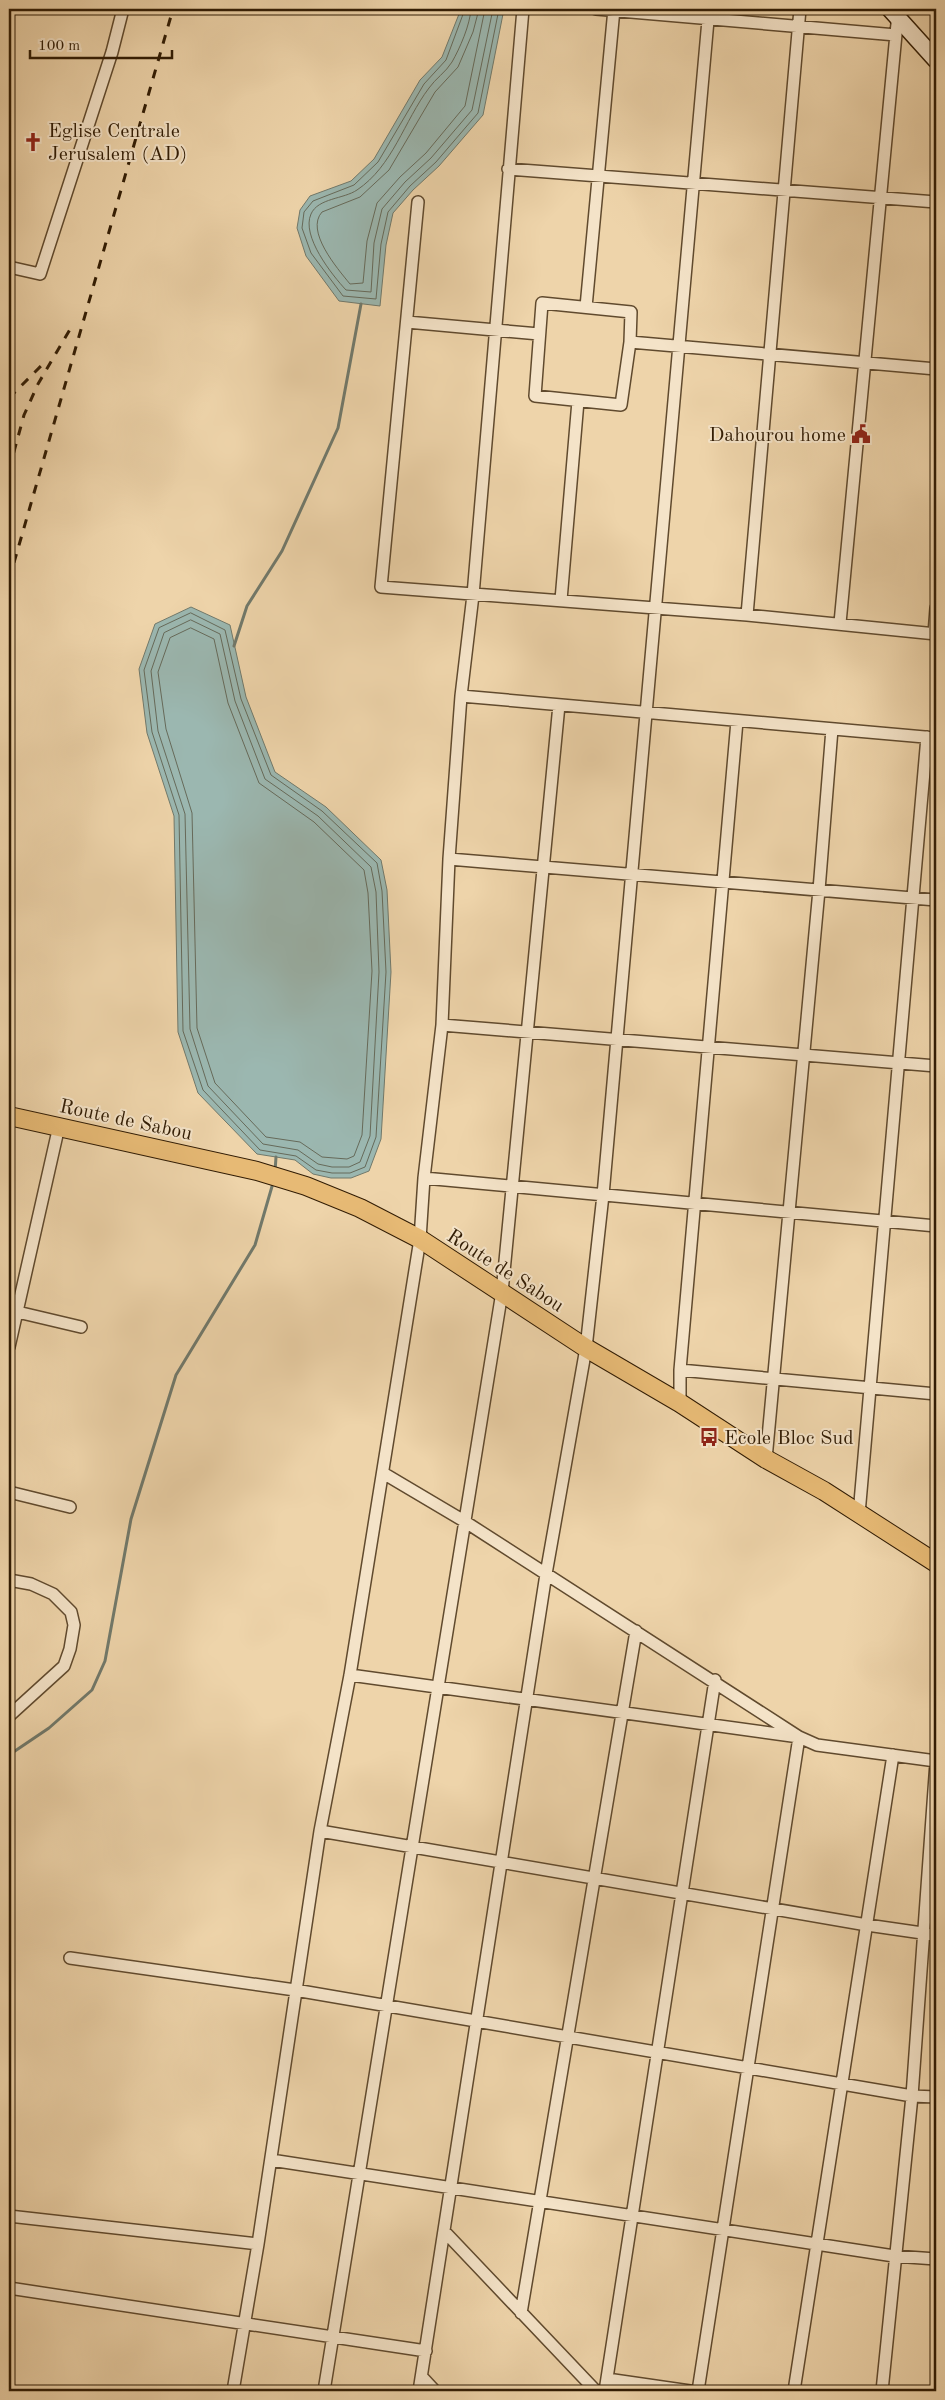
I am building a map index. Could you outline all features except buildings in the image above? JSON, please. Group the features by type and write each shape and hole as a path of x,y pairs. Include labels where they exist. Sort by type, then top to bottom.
{"main road":[{"name":"Route de Sabou","path":"9,1116 257,1171 360,1208 420,1239 586,1348 680,1402 766,1459 936,1562"}],"street":[{"path":"9,267 40,274 109,62 122,9"},
{"path":"233,2391 258,2244 320,1831 350,1676 420,1239 424,1178 442,1026 449,858 461,696 473,595 494,330 523,9"},
{"path":"596,9 709,14 798,26 896,35"},
{"path":"747,616 800,9"},
{"path":"586,307 614,10"},
{"path":"840,623 896,35 896,12"},
{"path":"896,12 936,60"},
{"path":"419,2391 546,1574 586,1348 603,1195 648,713 655,608 709,14"},
{"path":"508,169 936,202"},
{"path":"418,202 381,587 840,623 935,634 936,608"},
{"path":"542,303 631,312 630,342 621,405 535,396 540,334 542,303"},
{"path":"406,322 540,334"},
{"path":"630,342 936,369"},
{"path":"561,600 578,401"},
{"path":"461,696 931,738 913,898 859,1514"},
{"path":"324,2391 502,1292 559,705"},
{"path":"680,1402 680,1370 737,721"},
{"path":"766,1459 790,1212 832,729"},
{"path":"449,858 936,900"},
{"path":"442,1026 936,1066"},
{"path":"9,1347 13,1311 59,1126"},
{"path":"424,1178 936,1226"},
{"path":"13,1311 80,1327"},
{"path":"680,1370 936,1394"},
{"path":"383,1473 464,1520 799,1736 817,1745 936,1762 930,1934 894,2256 882,2391"},
{"path":"9,1492 70,1507"},
{"path":"9,1580 31,1584 53,1594 71,1612 74,1625 70,1649 64,1666 9,1716"},
{"path":"521,2313 636,1631"},
{"path":"350,1676 799,1736"},
{"path":"605,2391 714,1680"},
{"path":"698,2391 799,1736"},
{"path":"794,2391 893,1755"},
{"path":"320,1831 682,1894 930,1934"},
{"path":"70,1958 295,1990 912,2096 936,2097"},
{"path":"270,2160 894,2256 936,2259"},
{"path":"9,2216 258,2244"},
{"path":"444,2231 596,2391"},
{"path":"9,2288 426,2351"},
{"path":"422,2377 435,2391"},
{"path":"607,2379 690,2391"}],"water":[{"path":"461,9 504,9 483,115 439,166 413,190 393,213 386,245 380,306 339,301 306,256 297,228 300,210 310,196 351,181 374,159 420,80 442,57"},
{"path":"191,607 230,625 246,697 275,772 326,807 381,860 387,890 391,972 381,1139 369,1171 351,1178 331,1178 313,1174 295,1160 257,1154 198,1093 178,1032 174,816 147,733 139,669 155,624"}],"waterway":[{"path":"234,646 247,606 282,551 338,428 361,304"},
{"path":"275,1172 276,1157"},
{"path":"9,1755 49,1728 92,1690 105,1661 131,1519 176,1375 255,1245 273,1183"}],"railway":[{"path":"9,580 173,9"},
{"path":"9,470 24,415 38,384 72,326"},
{"path":"9,398 46,361"}],"place":[{"name":"Eglise Centrale Jerusalem (AD)","path":"33,142"},
{"name":"Dahourou home","path":"861,434"},
{"name":"Ecole Bloc Sud","path":"709,1437"}]}
